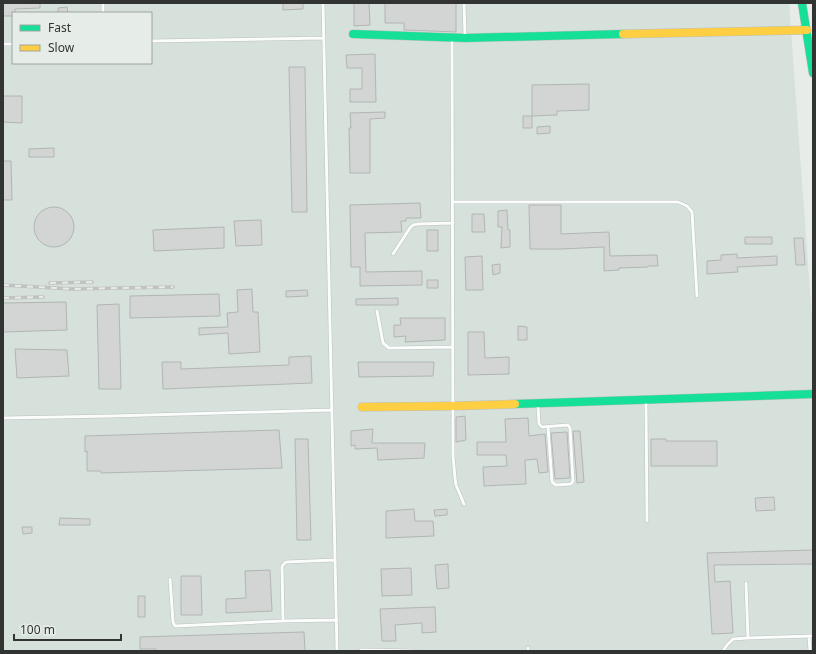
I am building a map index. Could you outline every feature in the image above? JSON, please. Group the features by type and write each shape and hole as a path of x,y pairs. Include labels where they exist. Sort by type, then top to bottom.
{"street":[{"path":"802,3 813,73"},
{"path":"353,34 466,38 806,30"},
{"path":"362,408 813,394"}],"lane":[{"path":"323,3 337,651"},
{"path":"464,3 466,38"},
{"path":"152,41 324,38"},
{"path":"452,38 453,456 456,485 464,504"},
{"path":"453,202 678,202 687,206 692,212 698,296"},
{"path":"393,254 410,228 414,225 453,223"},
{"path":"377,311 383,343 389,348 453,347"},
{"path":"646,400 647,521"},
{"path":"538,403 539,424 542,426 568,425 570,428 574,481 571,484 556,485 552,482 548,426"},
{"path":"3,418 332,410"},
{"path":"283,621 282,566 286,562 335,560"},
{"path":"170,579 173,622 176,626 336,620"},
{"path":"746,583 748,638"},
{"path":"723,651 733,639 811,636 810,651"},
{"path":"362,650 415,651"}],"shaded area":[{"path":"3,3 789,3 813,334 813,651 3,651"}],"building":[{"path":"3,3 40,3 40,8 15,9 15,12 12,12 12,16 3,16"},
{"path":"283,3 303,3 303,9 283,10"},
{"path":"354,3 369,3 370,25 354,26"},
{"path":"385,3 456,3 456,32 404,30 404,23 385,23"},
{"path":"67,7 68,12 58,12 58,8"},
{"path":"375,54 376,102 350,102 350,89 362,89 362,68 347,68 346,55"},
{"path":"289,67 305,67 307,212 292,212"},
{"path":"589,84 589,110 557,111 557,115 532,116 532,85"},
{"path":"3,96 22,96 22,123 3,122"},
{"path":"385,112 385,118 370,119 370,173 350,173 350,113"},
{"path":"523,116 532,116 532,128 523,128"},
{"path":"550,126 550,133 537,134 537,127"},
{"path":"54,148 54,157 29,157 29,149"},
{"path":"3,161 11,161 12,200 3,200"},
{"path":"420,203 421,218 406,218 406,221 401,221 402,232 365,233 366,272 422,271 422,285 360,286 360,267 351,267 350,205"},
{"path":"529,205 561,205 561,234 609,232 610,256 657,255 658,266 619,268 619,270 604,271 604,247 530,249"},
{"path":"58,207 65,210 71,216 74,227 73,235 65,244 58,247 50,247 43,244 35,235 34,223 37,216 46,208"},
{"path":"507,210 508,230 510,230 510,247 501,248 502,227 498,227 498,211"},
{"path":"472,214 484,214 485,232 472,232"},
{"path":"261,220 262,245 236,246 234,221"},
{"path":"224,227 224,248 154,251 153,230"},
{"path":"427,230 438,230 438,251 427,251"},
{"path":"745,237 772,237 772,244 745,244"},
{"path":"794,238 803,238 805,265 796,265"},
{"path":"737,254 737,258 777,256 777,265 737,267 738,272 707,274 707,261 721,260 721,255"},
{"path":"482,256 483,290 466,290 465,257"},
{"path":"500,264 500,273 493,275 492,265"},
{"path":"427,280 438,280 438,288 427,288"},
{"path":"252,289 253,312 258,312 260,352 229,354 228,333 199,335 199,328 228,327 227,313 238,312 237,290"},
{"path":"307,290 308,296 286,297 286,291"},
{"path":"219,294 220,316 130,318 130,296"},
{"path":"398,298 398,305 356,305 356,299"},
{"path":"66,302 67,330 3,332 3,303"},
{"path":"119,304 121,389 99,389 97,305"},
{"path":"400,318 445,318 445,340 405,342 406,336 394,337 394,325 401,325"},
{"path":"518,326 527,327 527,340 518,340"},
{"path":"468,332 484,332 485,358 509,357 509,374 468,375"},
{"path":"15,349 67,350 69,376 17,378"},
{"path":"311,356 312,383 163,389 162,362 181,362 181,369 289,365 289,357"},
{"path":"358,362 434,362 433,376 359,377"},
{"path":"465,416 466,440 456,442 456,417"},
{"path":"528,418 529,436 545,434 548,472 539,473 537,459 525,460 526,484 484,486 483,467 507,466 506,455 477,455 477,442 506,442 505,419"},
{"path":"373,429 372,443 425,443 424,458 378,460 377,448 355,449 355,445 351,446 351,431"},
{"path":"279,430 282,468 101,473 101,471 87,471 85,436"},
{"path":"573,431 580,431 584,482 577,483"},
{"path":"567,432 570,478 555,479 551,433"},
{"path":"295,439 308,439 311,540 297,540"},
{"path":"651,439 666,439 666,441 717,441 717,466 651,466"},
{"path":"774,497 775,510 756,511 755,498"},
{"path":"414,509 415,521 433,521 434,536 386,538 386,511"},
{"path":"447,509 447,515 435,516 434,510"},
{"path":"60,518 90,519 90,525 59,525"},
{"path":"22,527 32,527 32,533 23,534"},
{"path":"813,550 813,564 714,565 715,582 730,581 733,633 712,634 707,553"},
{"path":"448,564 449,588 437,589 435,565"},
{"path":"411,568 412,595 382,596 381,569"},
{"path":"270,570 272,611 226,613 226,599 246,598 245,571"},
{"path":"181,576 201,576 202,615 181,615"},
{"path":"138,596 145,596 145,617 138,617"},
{"path":"435,607 436,632 422,633 422,623 395,625 396,641 382,641 380,609"},
{"path":"304,632 305,651 156,651 156,649 140,649 140,637"}],"railway":[{"path":"50,283 92,282"},
{"path":"3,285 72,289 173,287"},
{"path":"3,298 43,297"}],"traffic: fast":[{"path":"802,3 813,73"},
{"path":"353,34 465,38 623,34"},
{"path":"515,404 813,394"}],"traffic: slow":[{"path":"623,34 807,30"},
{"path":"362,407 515,404"}]}
